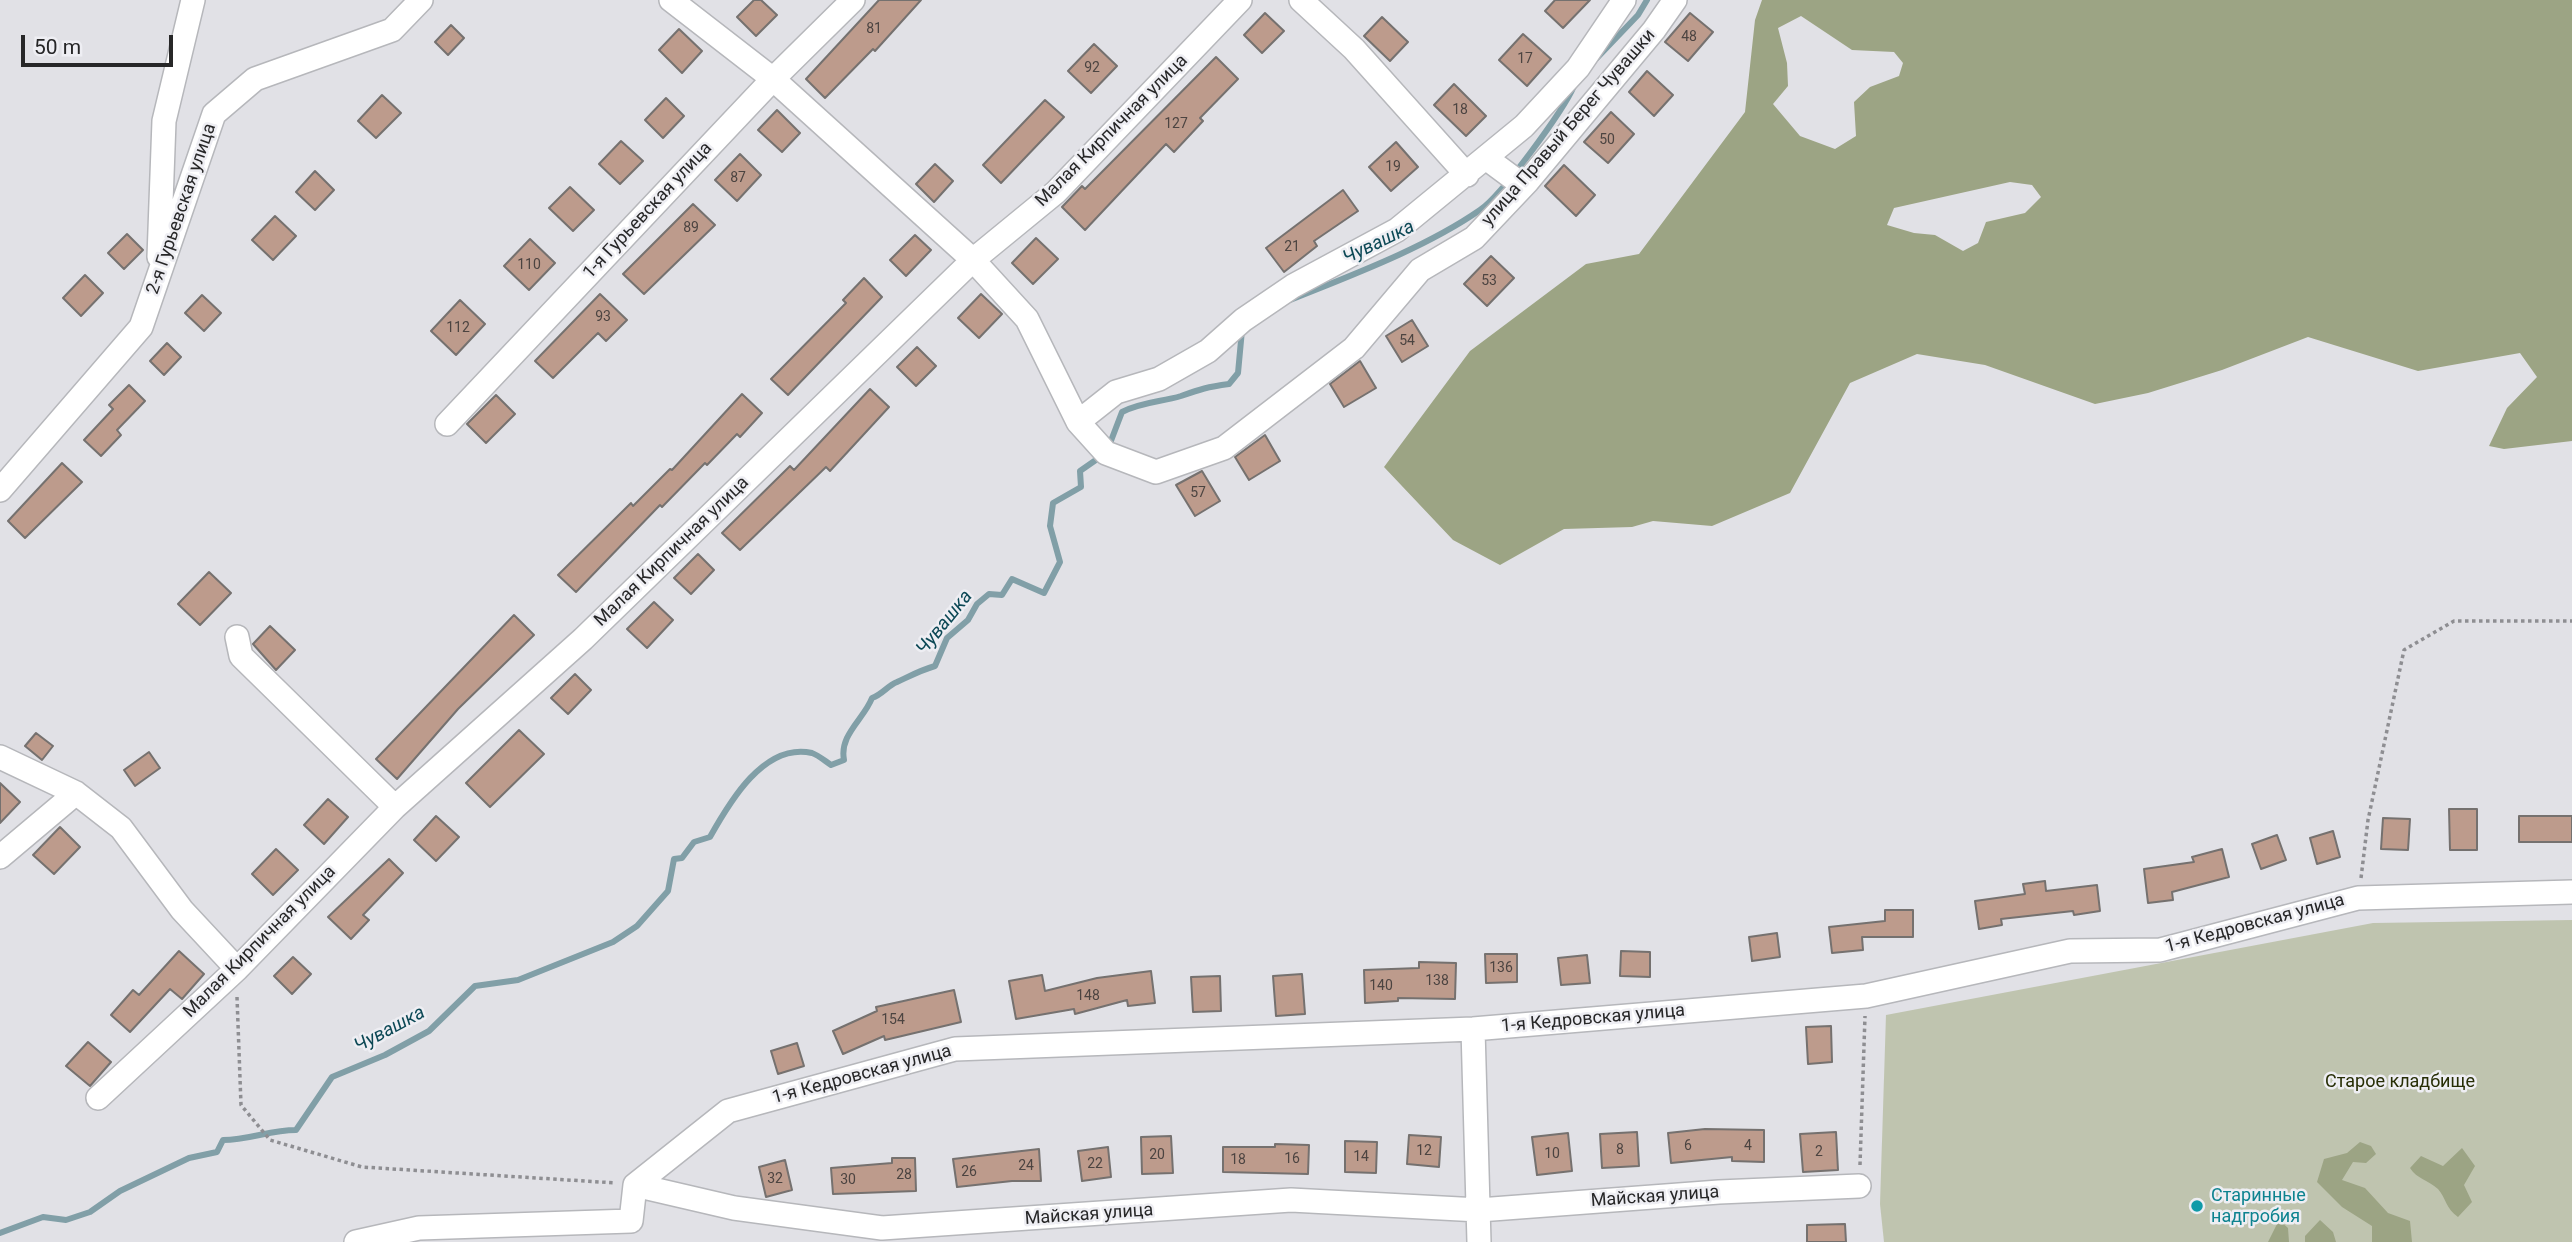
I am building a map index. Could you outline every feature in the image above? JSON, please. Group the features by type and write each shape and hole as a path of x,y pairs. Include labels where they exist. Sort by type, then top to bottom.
{"street":[{"path":"159,281 164,121 192,0"},
{"name":"2-я Гурьевская улица","path":"0,490 141,327 215,114 255,79 392,30 421,0"},
{"path":"671,0 773,79 973,260 1027,319 1078,422 1116,392 1159,379 1208,351 1243,320 1283,293 1396,230 1467,175 1508,173 1524,126 1578,68 1625,0"},
{"name":"1-я Гурьевская улица","path":"447,424 773,79 853,0"},
{"name":"Малая Кирпичная улица","path":"98,1098 237,969 394,807 583,639 973,260 1056,192 1240,0"},
{"path":"1301,0 1354,49 1467,175"},
{"name":"улица Правый Берег Чувашки","path":"1078,422 1106,453 1156,472 1224,448 1354,348 1420,271 1474,237 1508,173 1599,97 1675,0"},
{"path":"237,637 242,656 394,807"},
{"path":"0,757 76,793 121,828 181,910 237,969"},
{"path":"0,857 76,793"},
{"name":"1-я Кедровская улица","path":"635,1185 728,1111 956,1049 1473,1029 1866,996 2070,951 2160,950 2358,898 2572,892"},
{"path":"1473,1029 1479,1242"},
{"path":"356,1242 419,1228 631,1232 635,1185"},
{"name":"Майская улица","path":"635,1185 734,1208 882,1228 1291,1200 1479,1210 1719,1192 1859,1186"}],"path":[{"path":"2358,898 2368,820 2404,650 2455,621 2572,621"},
{"path":"237,969 241,1105 270,1140 362,1167 635,1185"},
{"path":"1859,1186 1866,996"}],"green space":[{"path":"1762,0 2572,0 2572,441 2504,449 2489,446 2507,408 2537,377 2520,353 2418,371 2308,337 2222,370 2148,393 2095,404 1985,365 1917,354 1850,383 1790,493 1712,526 1653,521 1632,527 1564,529 1500,565 1453,540 1384,467 1470,351 1586,264 1639,254 1745,112 1755,20","holes":["1801,16 1852,50 1894,52 1903,63 1899,76 1870,87 1854,102 1856,136 1835,149 1800,136 1773,104 1788,86 1787,63 1778,28","2010,182 2032,185 2041,197 2025,213 1986,222 1978,243 1963,251 1935,235 1914,233 1887,225 1894,208"]},
{"name":"Старое кладбище","path":"2572,920 2572,1242 1884,1242 1880,1204 1886,1015 2373,923"},
{"path":"2360,1142 2371,1146 2376,1154 2366,1163 2353,1162 2342,1180 2365,1188 2388,1213 2410,1221 2412,1242 2372,1242 2372,1226 2342,1207 2317,1182 2324,1159 2347,1153"},
{"path":"2462,1148 2475,1166 2464,1185 2472,1202 2458,1217 2451,1211 2438,1189 2410,1168 2421,1156 2443,1166"},
{"path":"2279,1220 2288,1228 2289,1242 2268,1242"},
{"path":"2320,1220 2333,1232 2336,1242 2305,1242 2305,1236"}],"building":[{"path":"754,0 761,0 777,15 756,36 737,17"},
{"path":"879,0 921,0 875,51 873,49 825,98 806,79"},
{"path":"1555,0 1590,0 1563,28 1545,11"},
{"path":"1265,13 1284,31 1262,53 1244,35"},
{"path":"1690,13 1713,32 1688,61 1665,42"},
{"path":"1382,17 1408,42 1390,61 1364,36"},
{"path":"451,25 464,38 448,55 435,42"},
{"path":"679,29 702,51 682,73 659,50"},
{"path":"1523,34 1551,59 1527,86 1499,60"},
{"path":"1094,44 1117,66 1091,93 1068,71"},
{"path":"1216,57 1238,79 1200,118 1203,121 1174,152 1166,144 1085,230 1062,207 1082,186 1085,189"},
{"path":"1647,71 1673,95 1654,116 1629,92"},
{"path":"1454,84 1486,116 1466,136 1434,105"},
{"path":"382,95 401,113 376,138 358,121"},
{"path":"666,98 684,116 663,138 645,120"},
{"path":"1045,100 1064,117 1001,183 983,165"},
{"path":"777,110 800,133 782,152 758,130"},
{"path":"1611,112 1634,134 1608,163 1584,142"},
{"path":"621,141 643,161 620,184 599,164"},
{"path":"1396,142 1418,167 1391,191 1369,167"},
{"path":"740,154 761,175 737,201 715,180"},
{"path":"935,164 953,181 934,202 916,184"},
{"path":"1564,165 1595,195 1576,216 1545,186"},
{"path":"315,171 334,190 315,210 296,192"},
{"path":"570,187 594,210 573,231 549,208"},
{"path":"1343,190 1358,211 1314,241 1317,246 1284,272 1266,248"},
{"path":"693,204 715,225 644,294 623,274"},
{"path":"275,216 296,236 273,260 252,240"},
{"path":"127,234 143,250 124,269 108,253"},
{"path":"915,235 931,250 906,276 890,260"},
{"path":"1036,238 1058,259 1033,284 1012,263"},
{"path":"530,239 555,263 529,290 504,266"},
{"path":"1491,256 1514,278 1487,306 1464,284"},
{"path":"85,275 103,293 81,316 63,298"},
{"path":"864,278 882,297 788,395 771,379 846,303 843,300"},
{"path":"600,294 627,320 606,341 598,333 553,378 535,361"},
{"path":"981,294 1002,314 979,338 958,318"},
{"path":"202,295 221,313 204,331 185,313"},
{"path":"460,300 485,324 456,355 431,331"},
{"path":"1412,320 1428,346 1402,362 1386,336"},
{"path":"167,343 181,357 164,375 150,361"},
{"path":"917,347 936,366 916,386 897,367"},
{"path":"1360,361 1376,388 1344,407 1330,384"},
{"path":"129,385 145,401 117,430 121,435 101,456 84,440 113,409 109,405"},
{"path":"870,389 889,407 830,471 826,467 740,550 722,533 790,466 794,470"},
{"path":"742,394 762,413 740,437 737,434 662,507 660,505 576,592 558,575 631,503 633,506 672,470"},
{"path":"496,395 515,414 486,443 467,424"},
{"path":"1265,435 1280,461 1249,480 1235,457"},
{"path":"62,463 82,482 25,538 8,521"},
{"path":"1202,471 1220,501 1195,516 1176,485"},
{"path":"698,554 714,570 691,594 674,578"},
{"path":"209,572 231,593 200,625 178,604"},
{"path":"654,602 673,620 647,648 627,629"},
{"path":"514,615 534,635 458,709 397,779 376,759"},
{"path":"270,626 295,650 276,670 253,644"},
{"path":"575,674 591,690 568,714 551,698"},
{"path":"519,730 544,754 490,807 466,783"},
{"path":"36,733 53,746 42,760 25,746"},
{"path":"149,752 160,768 135,786 124,770"},
{"path":"0,783 20,802 0,823"},
{"path":"328,799 348,817 324,844 304,825"},
{"path":"2449,809 2477,809 2477,850 2450,850"},
{"path":"436,816 459,837 436,861 414,840"},
{"path":"2519,816 2572,816 2572,842 2519,842"},
{"path":"2383,818 2410,819 2408,850 2381,849"},
{"path":"60,827 80,847 54,874 33,855"},
{"path":"2333,831 2340,857 2317,864 2310,838"},
{"path":"2277,835 2286,860 2261,869 2252,844"},
{"path":"276,849 298,870 273,895 252,874"},
{"path":"2222,849 2229,877 2172,892 2173,900 2148,903 2144,869 2194,862 2192,857"},
{"path":"389,859 403,873 363,915 369,920 351,939 328,917"},
{"path":"2045,881 2046,891 2097,885 2100,911 2074,915 2073,911 2001,919 2002,925 1979,929 1975,901 2025,894 2023,884"},
{"path":"1885,910 1913,910 1913,937 1862,937 1863,950 1832,953 1829,927 1885,921"},
{"path":"1777,933 1780,957 1752,961 1749,937"},
{"path":"179,951 204,974 182,999 170,989 130,1032 111,1015 133,990 139,995"},
{"path":"1621,951 1650,952 1650,977 1620,976"},
{"path":"1485,954 1517,954 1517,982 1486,983"},
{"path":"1587,955 1590,983 1561,985 1558,958"},
{"path":"293,957 311,974 292,994 274,976"},
{"path":"1419,962 1456,963 1455,999 1398,998 1398,1001 1365,1003 1364,970 1419,968"},
{"path":"1151,971 1155,1003 1128,1006 1127,1000 1075,1014 1074,1009 1016,1019 1009,981 1042,975 1045,991 1097,978"},
{"path":"1302,974 1305,1014 1276,1016 1273,976"},
{"path":"1220,976 1221,1011 1193,1012 1191,977"},
{"path":"954,990 961,1022 885,1040 884,1036 843,1054 833,1031 877,1011 876,1007"},
{"path":"1831,1026 1832,1062 1808,1064 1806,1027"},
{"path":"88,1042 111,1062 90,1086 66,1066"},
{"path":"797,1043 804,1066 778,1074 771,1051"},
{"path":"1705,1129 1764,1130 1764,1162 1732,1161 1732,1157 1671,1163 1668,1133"},
{"path":"1637,1132 1639,1166 1602,1168 1600,1134"},
{"path":"1836,1132 1838,1170 1803,1172 1800,1134"},
{"path":"1568,1133 1572,1171 1537,1175 1532,1137"},
{"path":"1409,1135 1441,1137 1439,1167 1407,1164"},
{"path":"1171,1136 1173,1173 1142,1174 1141,1137"},
{"path":"1345,1141 1377,1142 1376,1173 1345,1172"},
{"path":"1275,1144 1309,1145 1308,1174 1223,1172 1223,1147 1275,1147"},
{"path":"1108,1147 1111,1177 1082,1181 1078,1151"},
{"path":"1039,1149 1041,1181 957,1187 953,1159"},
{"path":"892,1158 915,1158 916,1191 833,1194 831,1168 892,1163"},
{"path":"785,1160 792,1190 766,1197 759,1167"},
{"path":"1845,1224 1846,1242 1807,1242 1807,1225"}],"waterway":[{"name":"Чувашка","path":"1596,59 1638,15 1647,0"},
{"name":"Чувашка","path":"1290,300 1412,249 1480,210 1531,152 1574,86"},
{"name":"Чувашка","path":"1109,446 1122,412 1144,404 1229,384 1238,373 1242,330"},
{"name":"Чувашка","path":"0,1233 43,1217 66,1220 90,1212 120,1191 189,1158 217,1152 223,1140 296,1130 332,1077 385,1055 429,1031 475,986 518,980 613,942 637,926 668,891 674,859 682,858 694,842 710,837 738,793 764,766 778,757 795,752 812,753 831,765 844,760 845,743 872,698 894,684 935,666 947,638 968,620 977,604 989,594 1002,595 1012,579 1044,593 1060,562 1050,526 1053,503 1081,487 1080,471 1103,455"}],"place":[{"name":"Старинные надгробия","path":"2197,1206"}]}
